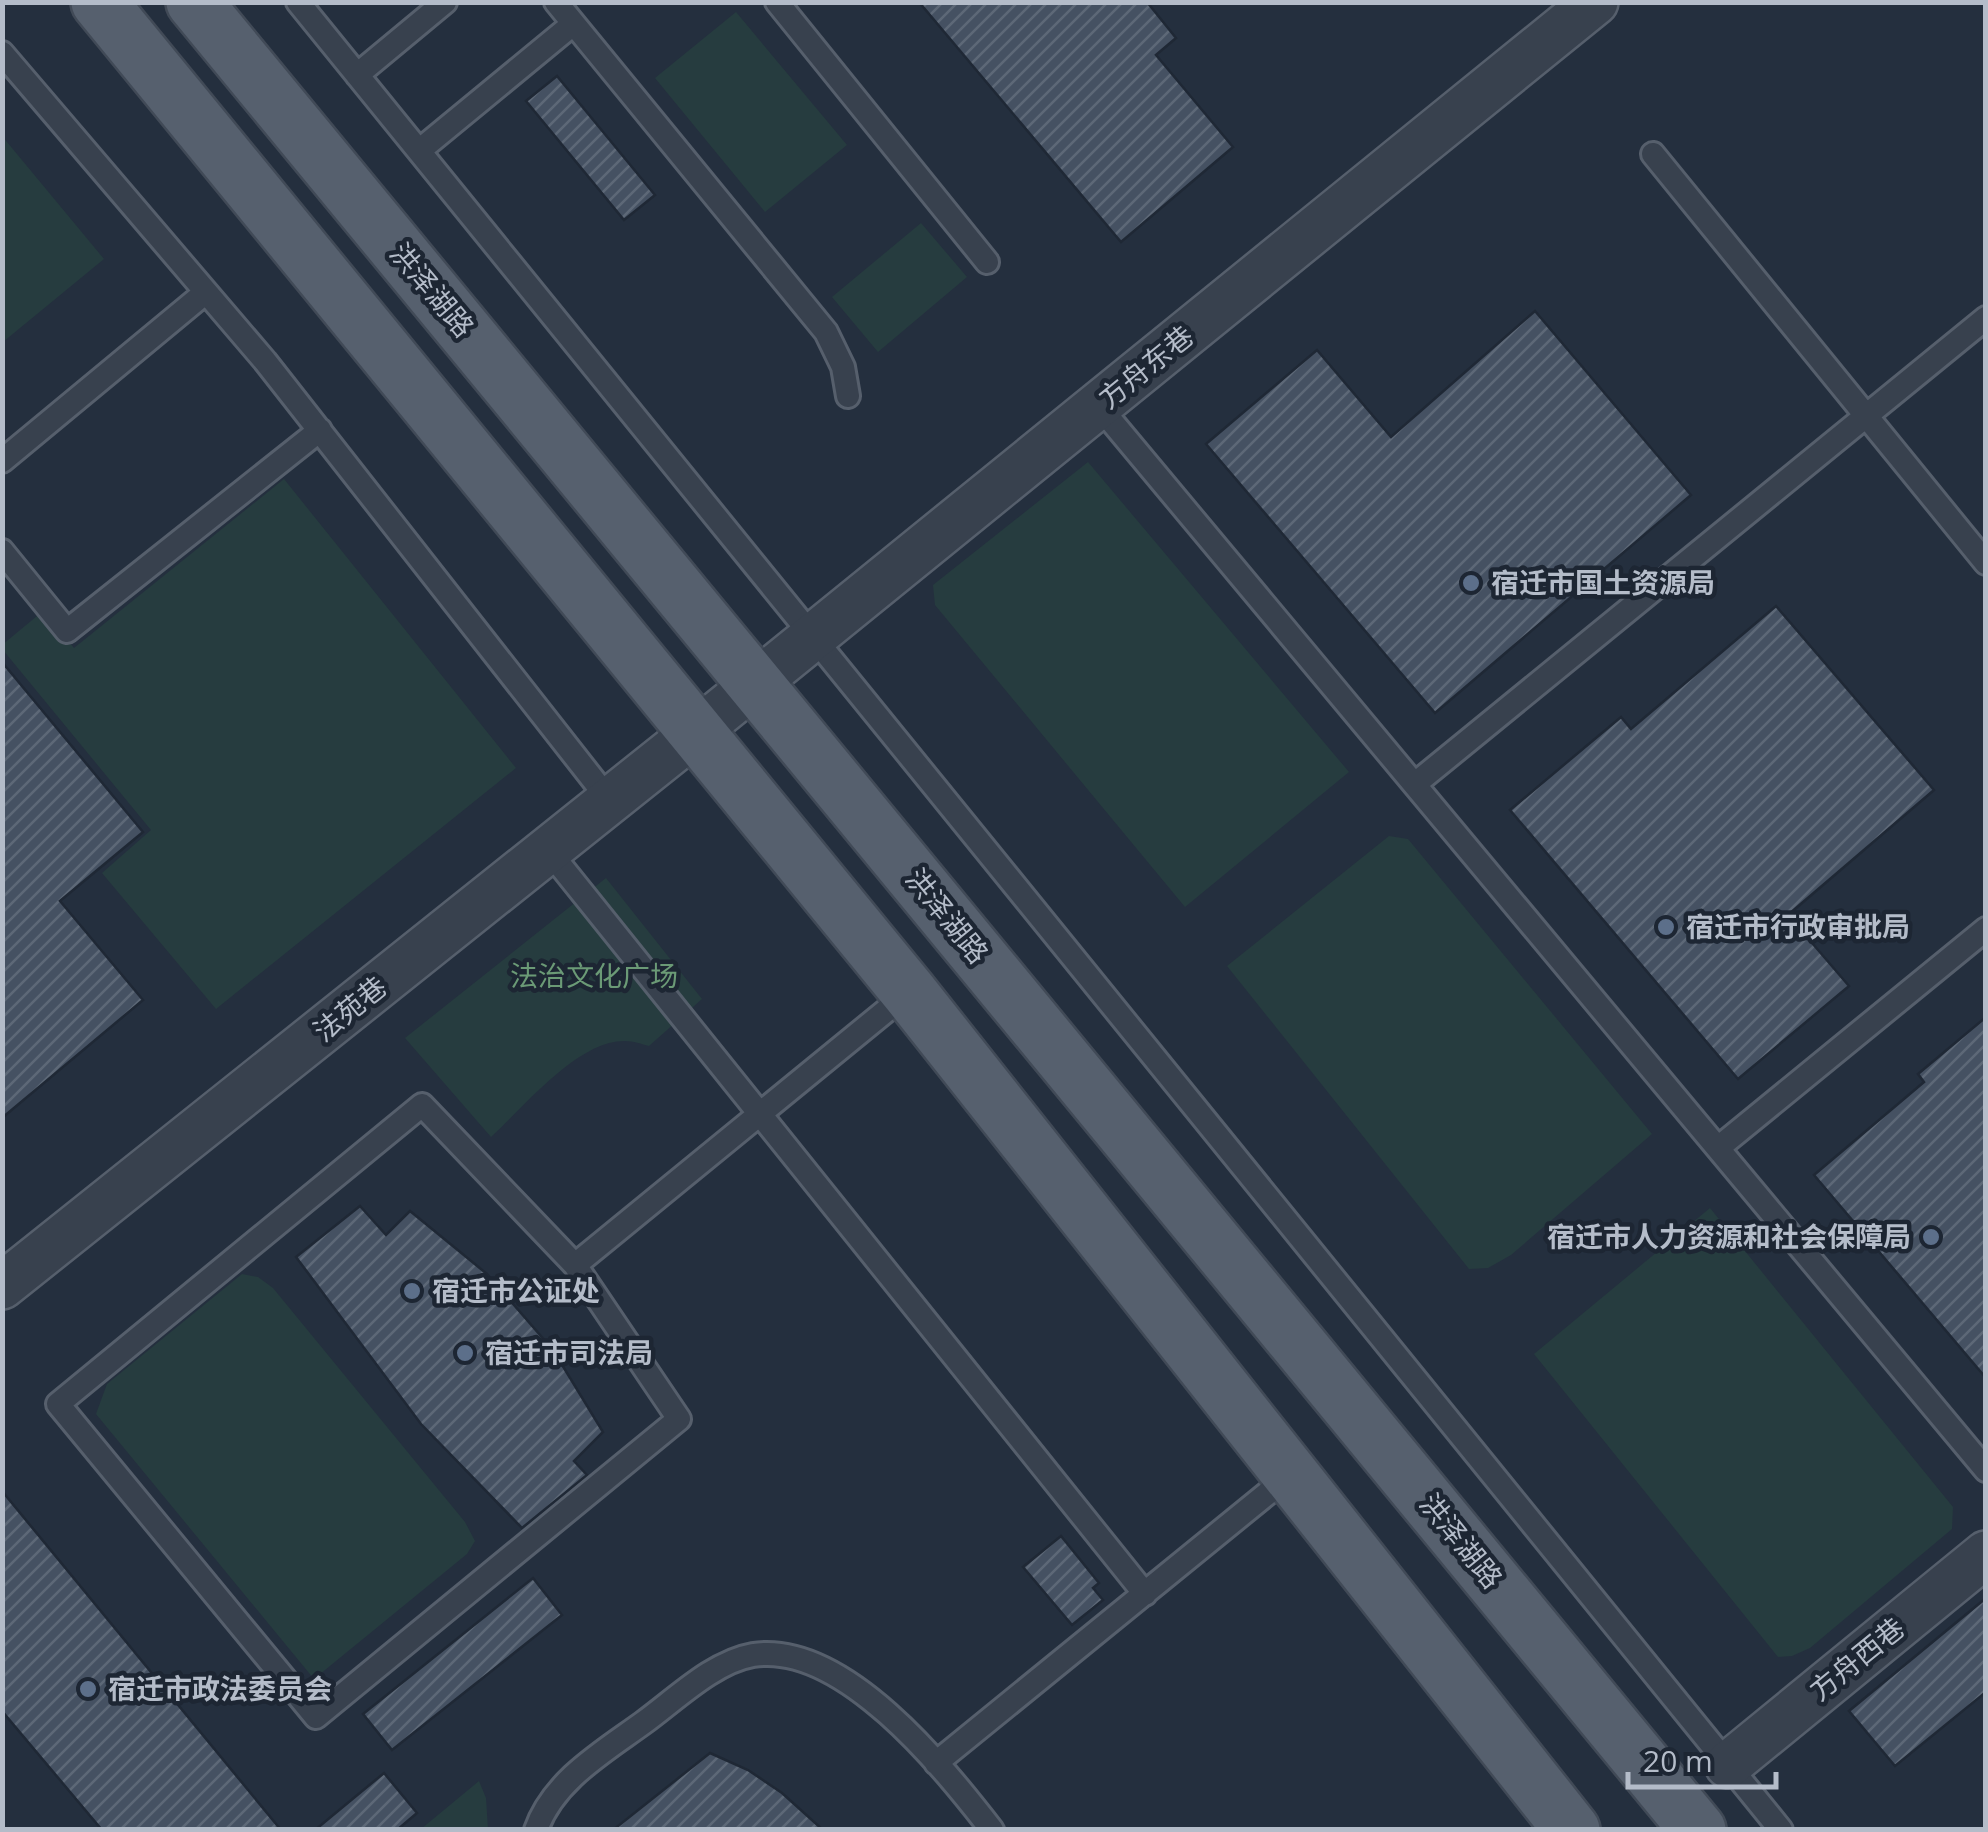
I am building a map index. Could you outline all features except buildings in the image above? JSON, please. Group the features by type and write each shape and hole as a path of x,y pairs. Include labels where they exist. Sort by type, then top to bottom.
{"main road":[{"path":"98,2 910,992 1572,1830"},
{"name":"洪泽湖路","path":"194,2 1698,1830"},
{"path":"1291,1474 1532,1830"}],"street":[{"name":"方舟东巷","path":"697,731 1595,2"},
{"name":"法苑巷","path":"2,1286 697,731"},
{"name":"方舟西巷","path":"1728,1764 1986,1554"}],"lane":[{"path":"298,2 1780,1830"},
{"path":"357,75 445,2"},
{"path":"556,2 826,332 842,368 848,396"},
{"path":"777,2 987,262"},
{"path":"420,150 573,24"},
{"path":"2,53 320,430 610,801"},
{"path":"1653,154 1986,562"},
{"path":"2,462 206,292"},
{"path":"1415,784 1986,318"},
{"path":"1098,405 1986,1470"},
{"path":"2,551 67,630 320,430"},
{"path":"548,850 1145,1594"},
{"path":"1718,1148 1986,929"},
{"path":"575,1265 910,992"},
{"path":"422,1105 575,1265 680,1419 316,1717 58,1404 422,1105"},
{"path":"936,1763 1291,1474"},
{"path":"536,1830 548,1802 569,1779 714,1672 755,1655 820,1667 848,1680 936,1763 992,1830"}],"green space":[{"path":"736,12 847,145 765,212 655,78"},
{"path":"2,136 104,259 3,342 2,342"},
{"path":"921,223 967,277 878,352 832,297"},
{"path":"1088,462 1349,772 1185,907 935,605 933,585"},
{"path":"284,479 516,768 216,1009 102,873 151,830 2,645 43,611 74,648"},
{"path":"1389,836 1408,839 1652,1134 1511,1255 1488,1268 1469,1269 1227,966"},
{"name":"法治文化广场","path":"606,878 702,999 649,1046 628,1041 589,1051 553,1077 491,1137 405,1038"},
{"path":"1710,1208 1953,1507 1952,1529 1810,1648 1792,1656 1778,1657 1534,1354"},
{"path":"242,1274 258,1277 273,1288 465,1522 475,1541 467,1554 314,1679 96,1414 107,1384"},
{"path":"479,1781 486,1798 488,1829 421,1829"}],"place":[{"name":"宿迁市国土资源局","path":"1471,583"},
{"name":"宿迁市行政审批局","path":"1666,927"},
{"name":"宿迁市人力资源和社会保障局","path":"1931,1237"},
{"name":"宿迁市公证处","path":"412,1291"},
{"name":"宿迁市司法局","path":"465,1353"},
{"name":"宿迁市政法委员会","path":"88,1689"}]}
